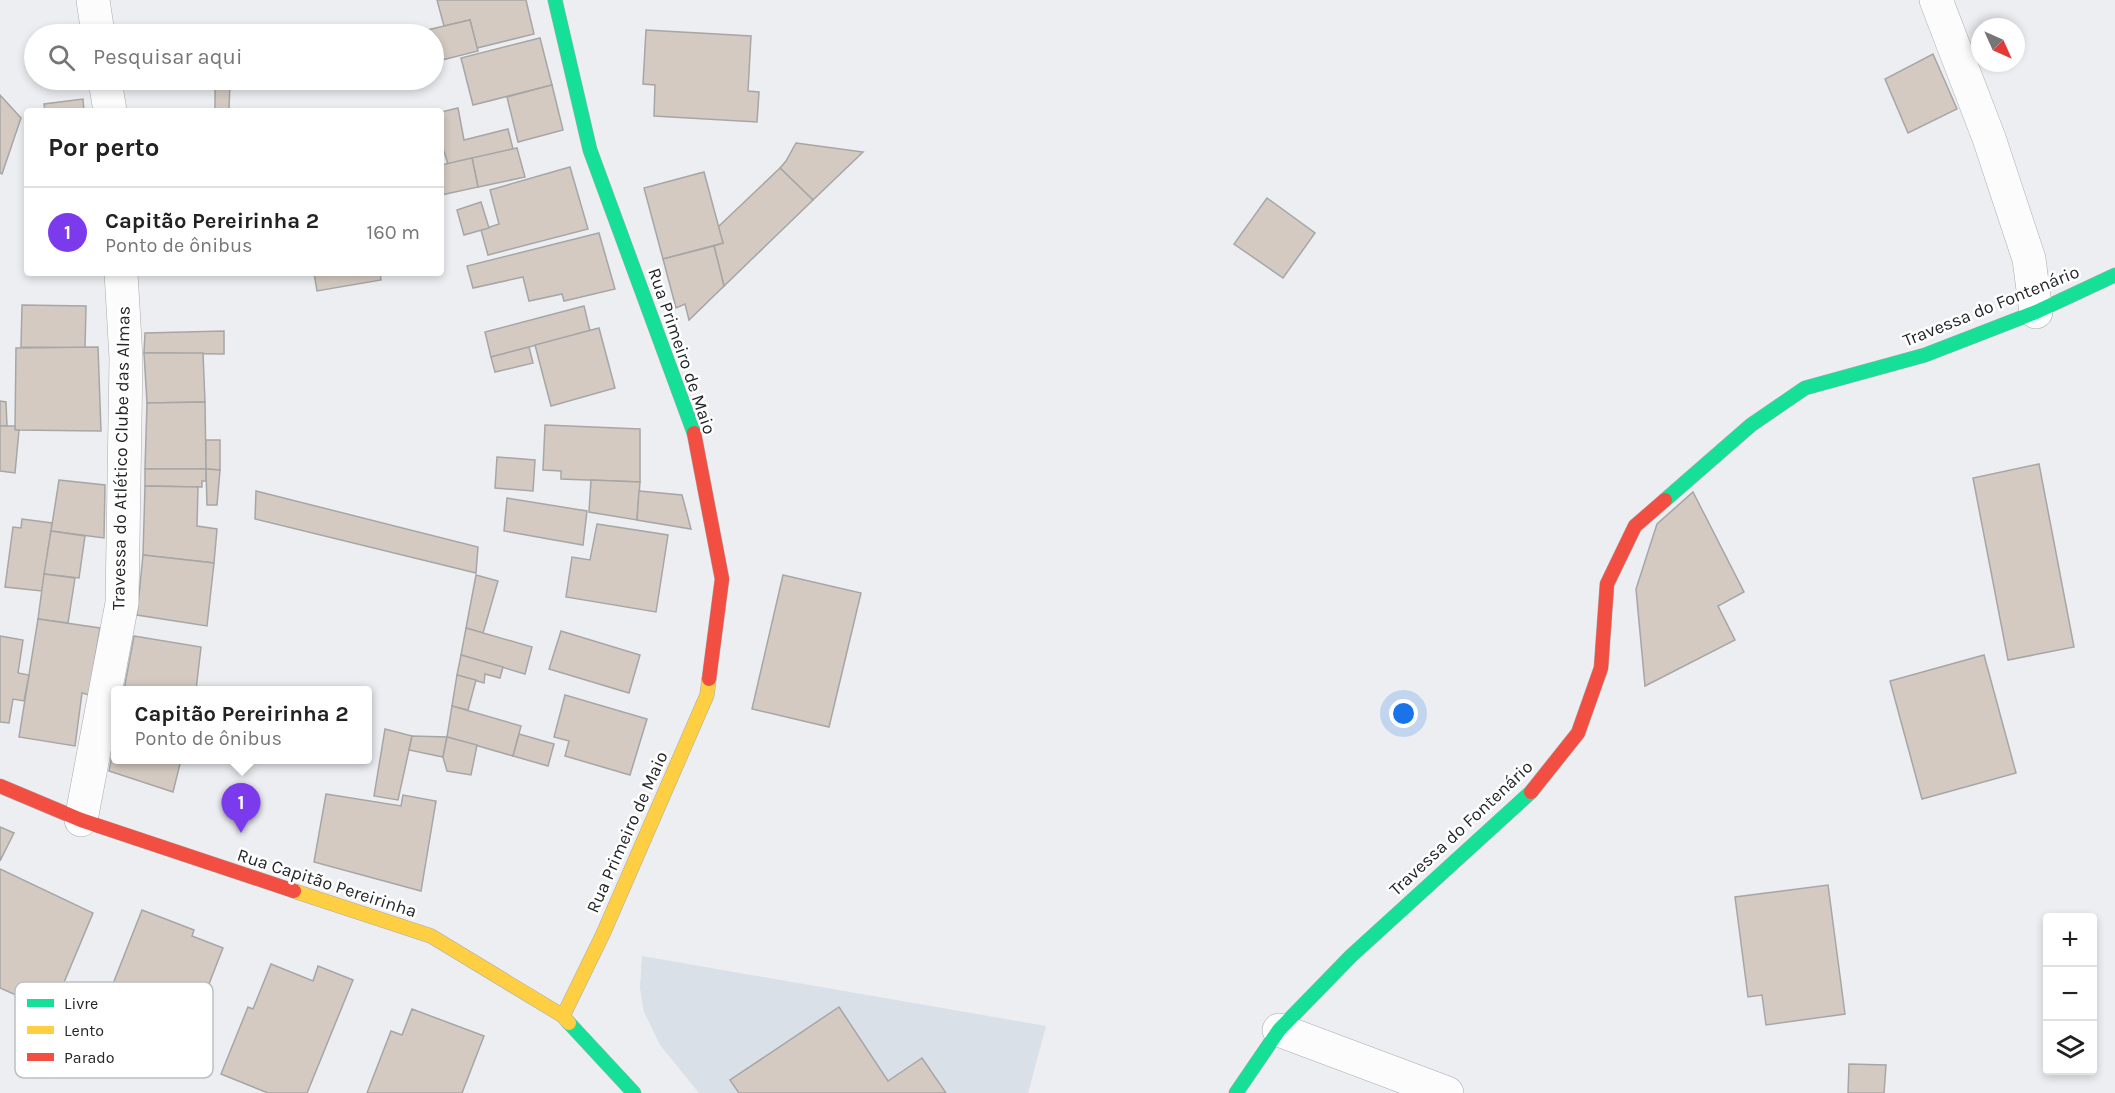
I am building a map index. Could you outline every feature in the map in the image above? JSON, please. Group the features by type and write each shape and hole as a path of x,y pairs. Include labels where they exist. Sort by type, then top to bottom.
{"street":[{"path":"93,0 97,24"},
{"name":"Rua Primeiro de Maio","path":"555,0 590,150 693,425 722,579 707,695 603,934 563,1016"},
{"path":"1936,0 1989,138 2029,259 2036,312"},
{"path":"107,90 110,108"},
{"name":"Travessa do Fontenário","path":"1236,1093 1279,1030 1351,956 1531,792 1578,733 1601,668 1607,584 1635,526 1751,425 1805,388 1925,355 2036,312 2115,274"},
{"name":"Travessa do Atlético Clube das Almas","path":"81,820 122,603 126,358 121,276"},
{"name":"Rua Capitão Pereirinha","path":"0,786 81,820 431,936 563,1016 634,1093"},
{"path":"1279,1030 1447,1093"}],"shaded area":[{"path":"642,956 1046,1026 1028,1093 699,1093 660,1045 644,1012 640,988"}],"building":[{"path":"437,0 526,0 534,34 477,48 470,20 444,26"},
{"path":"470,20 478,51 444,60 444,26"},
{"path":"646,30 751,36 748,91 759,92 757,122 654,116 655,85 643,84"},
{"path":"540,38 552,85 473,105 461,58"},
{"path":"1933,54 1957,109 1908,133 1885,79"},
{"path":"552,85 563,130 518,142 507,97"},
{"path":"215,90 230,90 229,108 215,108"},
{"path":"0,95 21,118 2,174 0,173"},
{"path":"83,99 84,108 45,108 44,104"},
{"path":"458,108 464,140 508,129 513,149 448,164 444,151 444,111"},
{"path":"796,143 863,152 813,200 780,168"},
{"path":"517,148 525,177 478,187 472,158"},
{"path":"472,158 478,187 444,194 444,164"},
{"path":"570,167 588,229 488,255 481,230 499,224 490,190"},
{"path":"780,168 813,200 724,286 714,246 723,243 718,227"},
{"path":"704,172 723,243 663,259 644,188"},
{"path":"1267,198 1315,233 1283,278 1234,244"},
{"path":"481,202 489,228 464,235 457,210"},
{"path":"599,233 615,289 564,301 562,294 529,301 523,277 473,288 467,266"},
{"path":"714,246 724,286 689,320 685,304 676,308 663,259"},
{"path":"314,276 380,276 381,280 317,291"},
{"path":"22,305 86,306 85,348 21,347"},
{"path":"584,306 590,331 491,357 485,332"},
{"path":"599,328 615,388 551,406 535,345"},
{"path":"224,331 224,354 144,353 145,333"},
{"path":"98,347 101,431 15,430 16,348"},
{"path":"529,347 533,363 495,372 491,357"},
{"path":"144,353 203,353 205,402 147,403"},
{"path":"0,401 6,402 7,426 0,426"},
{"path":"205,402 206,469 145,469 147,403"},
{"path":"545,425 640,429 640,482 561,479 561,471 543,470"},
{"path":"0,426 15,426 15,430 19,430 15,473 0,471"},
{"path":"206,440 220,440 220,470 206,469"},
{"path":"497,457 535,460 533,491 495,488"},
{"path":"2039,464 2074,647 2008,660 1973,478"},
{"path":"145,469 206,469 206,481 202,481 202,487 145,486"},
{"path":"206,469 220,470 217,505 207,505"},
{"path":"59,480 105,485 104,538 51,531"},
{"path":"591,480 640,482 637,520 589,512"},
{"path":"145,486 198,487 197,526 217,529 214,563 143,555"},
{"path":"256,491 478,547 476,573 255,519"},
{"path":"639,491 682,495 691,529 637,520"},
{"path":"1693,492 1744,592 1718,606 1735,640 1645,686 1636,589 1657,524"},
{"path":"507,498 587,511 583,545 504,531"},
{"path":"22,519 52,523 42,591 5,587 13,527 21,528"},
{"path":"597,524 668,535 656,612 566,597 572,557 590,560"},
{"path":"51,531 85,536 79,578 44,574"},
{"path":"143,555 214,563 207,626 137,615"},
{"path":"44,574 75,578 68,623 38,619"},
{"path":"476,575 498,581 483,633 466,628"},
{"path":"783,575 861,593 829,727 752,709"},
{"path":"38,619 100,628 89,695 82,693 75,746 19,737"},
{"path":"466,628 532,647 525,674 461,655"},
{"path":"561,631 640,655 629,693 549,669"},
{"path":"0,636 23,640 18,673 29,675 24,701 13,699 9,723 0,722"},
{"path":"134,636 201,647 196,686 125,686"},
{"path":"461,655 503,667 500,678 485,674 484,683 457,675"},
{"path":"1984,655 2016,773 1922,799 1890,681"},
{"path":"457,675 476,680 468,710 452,706"},
{"path":"565,695 647,719 630,775 565,756 569,741 554,737"},
{"path":"452,706 521,726 513,756 447,737"},
{"path":"385,729 412,736 398,800 374,796"},
{"path":"519,734 554,744 548,766 513,756"},
{"path":"412,736 447,737 443,757 409,750"},
{"path":"447,737 477,745 471,775 447,771 443,757"},
{"path":"111,760 111,764 180,764 173,792 109,771"},
{"path":"326,794 401,806 403,795 436,801 421,891 314,862"},
{"path":"0,827 14,833 0,861"},
{"path":"0,869 93,913 64,982 15,982 15,995 0,988"},
{"path":"1828,885 1845,1014 1766,1025 1762,995 1748,997 1735,897"},
{"path":"142,910 194,930 192,936 223,948 210,982 114,982"},
{"path":"271,964 313,981 318,966 353,980 307,1093 268,1093 221,1074 248,1007 253,1009"},
{"path":"839,1007 888,1081 922,1058 946,1093 739,1093 730,1080"},
{"path":"412,1009 484,1036 462,1093 367,1093 391,1031 402,1035"},
{"path":"1849,1064 1886,1065 1884,1093 1848,1093"}],"traffic: fast":[{"path":"555,0 590,150 694,433"},
{"path":"1665,500 1751,425 1805,388 1925,355 2036,312 2115,275"},
{"path":"1236,1093 1279,1030 1351,956 1531,792"},
{"path":"569,1023 634,1093"}],"traffic: slow":[{"path":"563,1016 603,934 707,695 709,679"},
{"path":"294,891 431,936 563,1016 569,1023"}],"traffic: jam":[{"path":"694,433 722,579 709,679"},
{"path":"1531,792 1578,733 1601,668 1607,584 1635,526 1665,500"},
{"path":"0,786 81,820 294,891"}],"place":[{"name":"Capitão Pereirinha 2","path":"241,833"}]}
